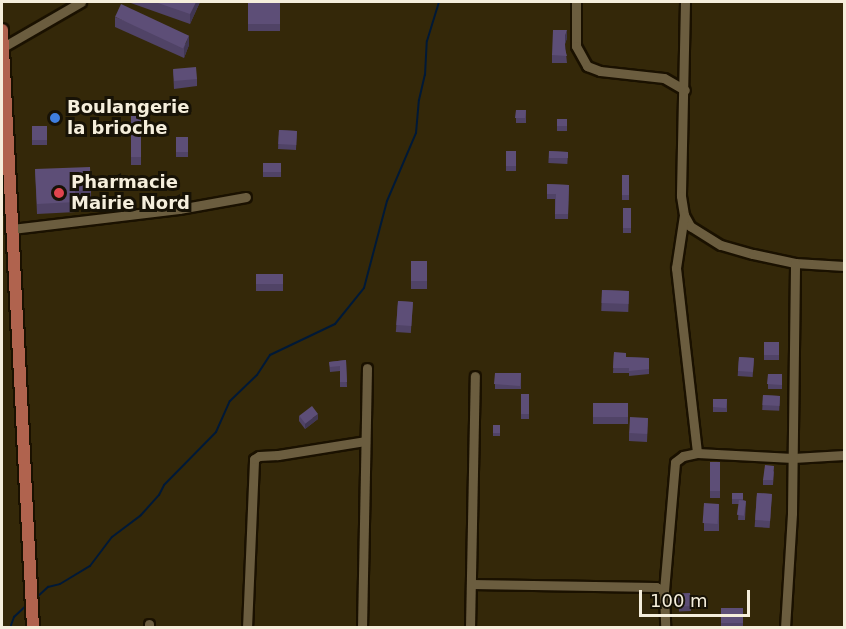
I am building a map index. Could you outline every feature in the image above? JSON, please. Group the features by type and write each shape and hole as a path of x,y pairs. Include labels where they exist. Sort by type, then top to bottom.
{"main road":[{"path":"2,30 5,167 12,230 33,627"}],"street":[{"path":"3,47 81,2"},
{"path":"576,2 576,46 587,66 600,71 644,74 668,79 685,90"},
{"path":"685,2 685,90 681,196 684,215 676,268 697,453"},
{"path":"12,230 179,209 246,197"},
{"path":"684,215 690,226 721,244 795,262 844,266"},
{"path":"784,627 792,513 795,262"},
{"path":"362,627 367,368"},
{"path":"470,627 475,376"},
{"path":"247,627 254,459 259,456 365,441"},
{"path":"665,627 664,591 675,462 683,456 697,453 793,458 844,455"},
{"path":"471,584 650,587 664,591"}],"building":[{"path":"155,2 196,2 190,14"},
{"path":"248,2 280,2 280,24 248,24"},
{"path":"121,4 189,36 183,48 115,17"},
{"path":"553,30 567,30 565,49 567,56 552,55"},
{"path":"196,67 197,79 174,81 173,69"},
{"path":"516,110 526,110 525,118 515,118"},
{"path":"131,112 141,112 141,157 131,157"},
{"path":"557,119 567,119 567,126 557,126"},
{"path":"32,126 47,126 47,140 32,140"},
{"path":"279,130 297,131 296,145 278,144"},
{"path":"176,137 188,137 188,152 176,152"},
{"path":"506,151 516,151 516,166 506,166"},
{"path":"549,151 568,152 568,158 549,158"},
{"path":"263,163 281,163 281,172 263,172"},
{"path":"90,167 91,190 75,191 76,202 37,204 35,169"},
{"path":"622,175 629,175 629,195 622,195"},
{"path":"547,184 569,185 568,214 555,214 556,194 547,194"},
{"path":"623,208 631,208 631,228 623,228"},
{"path":"411,261 427,261 427,281 411,281"},
{"path":"256,274 283,274 283,284 256,284"},
{"path":"602,290 629,291 629,304 602,303"},
{"path":"398,301 413,302 411,326 396,325"},
{"path":"764,342 779,342 779,355 764,355"},
{"path":"614,352 626,353 626,357 649,358 649,369 629,371 629,368 613,368"},
{"path":"739,357 754,358 753,372 738,371"},
{"path":"346,360 347,382 340,382 340,366 330,367 329,362"},
{"path":"495,373 521,373 520,386 494,384"},
{"path":"768,374 782,374 782,385 767,384"},
{"path":"521,394 529,394 529,414 521,414"},
{"path":"763,395 780,396 779,406 762,405"},
{"path":"713,399 727,399 726,408 713,407"},
{"path":"593,403 628,403 628,417 593,417"},
{"path":"312,406 318,414 305,424 299,416"},
{"path":"630,417 648,418 647,434 629,433"},
{"path":"493,425 500,425 500,433 493,433"},
{"path":"710,462 720,462 720,491 710,491"},
{"path":"765,465 774,466 773,480 763,480"},
{"path":"732,493 743,493 743,499 732,499"},
{"path":"757,493 772,494 770,521 755,520"},
{"path":"739,500 746,501 744,516 737,515"},
{"path":"704,503 719,504 718,524 703,523"},
{"path":"690,593 691,606 679,607 678,594"},
{"path":"721,608 743,608 743,623 721,623"}],"waterway":[{"path":"35,599 48,587 60,584 90,566 112,537 141,515 159,495 164,485 216,432 230,401 257,375 270,355 335,324 364,288 387,201 416,133 419,100 425,75 427,41 439,2"},
{"path":"10,628 14,617 26,606"}],"place":[{"name":"Boulangerie la brioche","path":"55,118"},
{"name":"Pharmacie Mairie Nord","path":"59,193"}]}
